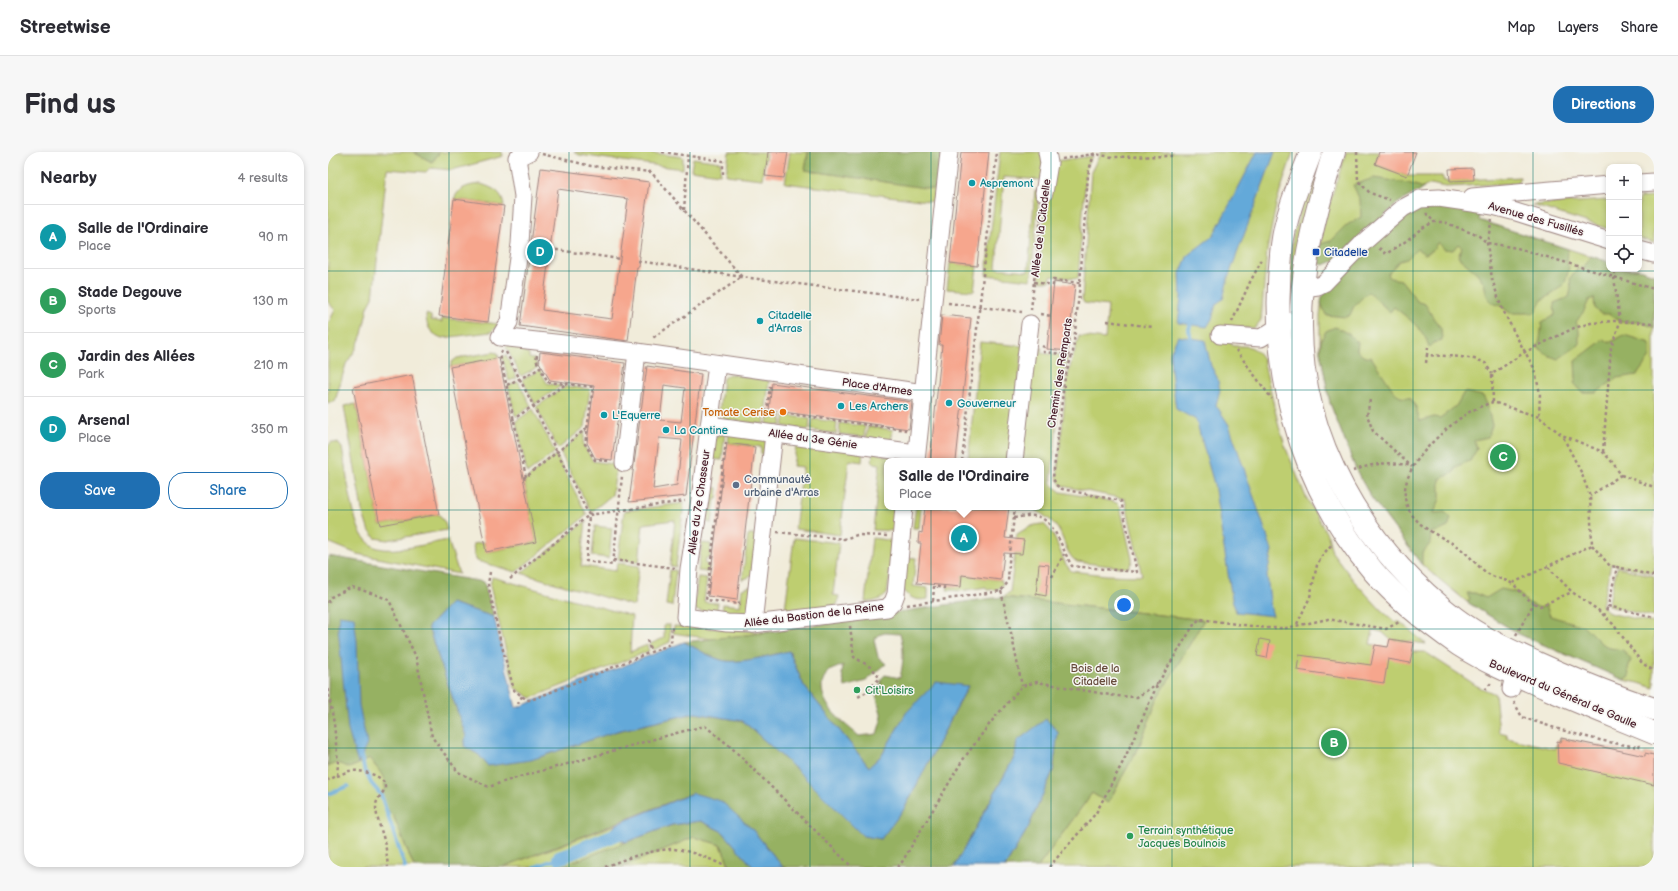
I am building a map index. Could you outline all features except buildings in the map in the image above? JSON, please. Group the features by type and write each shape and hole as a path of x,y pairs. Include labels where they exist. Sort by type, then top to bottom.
{"main road":[{"name":"Boulevard du Général de Gaulle","path":"1311,152 1293,200 1282,245 1278,290 1279,326 1285,379 1298,436 1318,486 1333,515 1374,571 1412,608 1461,646 1512,682 1649,737"},
{"name":"Boulevard du Général de Gaulle","path":"1334,152 1318,204 1310,238 1303,288 1301,317 1302,347 1306,380 1313,413 1323,444 1352,505 1390,557 1416,584 1456,619 1491,640 1558,672 1654,709"}],"street":[{"name":"Place d'Armes","path":"528,155 523,196 520,244 509,322 500,337 637,352 716,371 924,393 949,152"},
{"name":"Allée de la Citadelle","path":"1044,193 1052,157"},
{"path":"1642,183 1654,182"},
{"path":"1458,201 1479,196 1606,186"},
{"name":"Avenue des Fusillés","path":"1303,288 1318,286 1324,283 1365,241 1404,208 1420,199 1439,198 1493,206 1606,239"},
{"path":"1642,251 1654,254"},
{"path":"1220,335 1261,338 1292,318 1301,317"},
{"path":"1014,458 1027,318"},
{"path":"624,463 637,352"},
{"name":"Allée du 7e Chasseur","path":"679,620 689,570 700,499 716,371"},
{"path":"916,457 924,393"},
{"name":"Allée du 3e Génie","path":"709,425 769,433 916,457"},
{"path":"753,624 764,530 769,433"},
{"path":"893,602 896,594 904,510"},
{"name":"Allée du Bastion de la Reine","path":"679,620 753,624 887,608 893,602"}],"path":[{"path":"662,152 723,161 722,174"},
{"path":"962,458 997,152"},
{"path":"1052,157 1095,153 1112,157 1171,156 1170,152"},
{"path":"1357,152 1358,181 1370,193 1398,203 1402,200 1412,204"},
{"name":"Chemin des Remparts","path":"1064,554 1072,566 1137,572 1121,501 1062,489 1054,482 1063,392 1065,377 1072,355 1080,283 1088,174 1095,153"},
{"path":"528,155 591,166 651,172 742,277"},
{"path":"684,210 688,156"},
{"name":"Allée de la Citadelle","path":"1032,305 1044,193"},
{"path":"1493,206 1487,243 1492,279 1501,306 1534,368 1540,393 1539,416"},
{"path":"1376,246 1386,254 1422,228 1434,222 1444,222 1479,236 1487,243 1517,248 1654,289"},
{"path":"550,249 620,259"},
{"path":"638,261 742,277 979,307 1027,318"},
{"path":"1603,452 1611,348 1620,322 1615,272"},
{"path":"637,352 644,344 742,277"},
{"path":"1034,282 1053,285 1053,280 1080,283"},
{"path":"1107,321 1153,326"},
{"path":"1492,374 1525,352 1574,328 1591,323 1654,323"},
{"path":"503,346 590,515 586,561 613,565 624,463 595,460 585,444 593,387 548,382 536,360 538,341"},
{"path":"1044,347 1044,352 1072,355"},
{"path":"1426,363 1428,347"},
{"path":"1427,355 1454,356 1485,363 1492,374 1493,402"},
{"path":"500,356 507,385 524,477 587,428"},
{"path":"507,385 541,368"},
{"path":"513,420 566,384"},
{"path":"769,433 767,411 771,384"},
{"path":"1370,400 1367,415 1373,431 1412,467"},
{"path":"1572,592 1540,606 1529,600 1513,583 1487,573 1457,545 1436,536 1412,516 1405,502 1406,482 1412,467 1433,441 1467,414 1493,402 1539,416 1562,435 1603,452 1621,475 1654,487"},
{"path":"767,411 918,432"},
{"path":"727,427 706,600 739,604 740,597"},
{"path":"1562,435 1581,472 1590,496 1592,545 1610,566 1654,576"},
{"path":"1351,472 1365,466 1394,462 1412,467"},
{"path":"1590,496 1621,475"},
{"path":"510,579 590,515 700,499"},
{"path":"893,602 904,606 1001,591 1008,582 1015,510"},
{"path":"1014,518 1029,516 1039,517 1048,522 1056,533 1064,554 1052,577"},
{"path":"764,530 844,540 857,535 901,537"},
{"path":"1297,625 1310,597 1317,565 1321,557 1334,541"},
{"path":"1513,583 1592,545"},
{"path":"613,560 689,570"},
{"path":"1548,566 1572,592 1598,610 1617,630 1642,663 1654,671"},
{"path":"1604,616 1608,606 1617,568"},
{"path":"490,572 488,584 514,690 527,700 531,700 671,644 679,620"},
{"path":"933,601 934,586 944,588 944,585"},
{"path":"328,603 331,597 352,587 389,600 416,657 432,737 458,772 489,787 512,778 589,758 660,736 705,726 731,747 852,867"},
{"path":"1001,591 1022,686"},
{"path":"1516,637 1534,603"},
{"path":"1608,606 1654,617"},
{"path":"1049,867 1096,813 1124,760 1149,707 1158,683 1195,623 1200,619 1266,628 1286,628 1328,619 1386,629 1403,619"},
{"path":"850,620 854,657 871,667 878,675 879,679 865,693 856,698"},
{"path":"646,640 651,652"},
{"path":"1485,690 1493,681"},
{"path":"896,867 902,862 962,761 991,722 1022,686 1037,682 1116,696 1137,697 1158,683"},
{"path":"1512,682 1515,705 1522,717 1593,738 1631,746 1639,747 1649,737"},
{"path":"328,689 338,763 337,776"},
{"path":"518,704 522,696"},
{"path":"328,780 348,771 360,771 377,776 383,781 386,786 385,790 378,796 376,805 386,846 388,867"},
{"path":"605,867 635,855 672,849 693,853 719,862 726,867"}],"green space":[{"path":"328,152 413,152 432,162 440,152 502,152 503,156 452,170 430,168 426,172 387,169 373,298 368,307 362,334 356,349 346,364 335,401 328,403 328,324 335,310 328,302"},
{"path":"413,152 440,152 432,162"},
{"path":"574,152 645,152 683,157 683,169 579,155"},
{"path":"729,152 766,152 762,179 726,175"},
{"path":"790,152 808,152 805,170 937,189 936,202 785,183"},
{"path":"808,152 942,152 938,190 805,170"},
{"path":"1000,152 1043,152 1043,180 1004,177 996,268 1028,271 1035,191 1039,192 1031,280 986,275"},
{"path":"1101,152 1293,152 1277,201 1267,250 1261,320 1254,329 1231,326 1226,332 1233,346 1251,347 1257,351 1263,359 1279,427 1287,451 1305,495 1328,536 1332,552 1354,581 1381,610 1395,622 1400,622 1426,644 1390,639 1382,632 1373,630 1370,644 1414,652 1425,652 1477,686 1495,694 1499,732 1507,734 1507,738 1555,749 1558,741 1561,741 1561,738 1644,756 1645,753 1654,755 1654,867 1038,867 1092,793 1108,803 1140,744 1158,698 1203,620 1003,597 1010,592 1015,554 1022,554 1023,541 1016,540 1017,534 1027,528 1037,525 1044,524 1053,534 1065,563 1071,571 1106,575 1142,576 1125,499 1067,487 1061,485 1057,478 1067,378 1079,336 1105,339 1108,306 1084,303 1082,299 1091,172"},
{"path":"1319,152 1326,152 1292,302 1288,301 1293,235"},
{"path":"1346,152 1379,152 1375,164 1407,176 1442,176 1444,181 1520,177 1519,183 1445,187 1431,184 1412,193 1398,203 1324,265 1319,263 1322,234"},
{"path":"1092,156 1087,165 1086,173 1078,279 1051,276 1050,281 1039,281 1046,194 1056,161"},
{"path":"693,158 721,162 720,174 691,170"},
{"path":"1374,178 1408,183 1424,188 1398,203 1336,260 1324,265 1319,263 1320,244 1331,241 1347,225 1361,217 1360,200 1353,185"},
{"path":"481,184 497,191 502,197 504,206 454,199 456,195 465,187"},
{"path":"1654,197 1654,243 1642,239 1642,198"},
{"path":"1606,200 1606,228 1532,205"},
{"path":"1428,204 1481,210 1479,220 1568,249 1567,263 1569,268 1565,283 1554,293 1542,300 1535,313 1510,313 1501,306 1492,303 1487,296 1484,283 1477,273 1458,257 1462,247 1458,244 1453,250 1444,249 1438,242 1432,251 1425,254 1417,249 1407,259 1399,261 1388,274 1390,278 1401,280 1418,302 1425,304 1441,328 1442,340 1433,343 1429,347 1424,335 1410,320 1394,307 1390,312 1368,292 1354,306 1350,315 1346,317 1326,315 1321,303 1322,297 1346,268 1398,219"},
{"path":"1478,220 1606,261 1606,272 1642,272 1642,270 1654,274 1654,573 1611,564 1602,605 1609,613 1654,623 1654,688 1624,680 1519,634 1467,602 1422,565 1371,497 1357,472 1330,403 1320,351 1320,316 1322,297 1346,268"},
{"path":"1591,256 1606,261 1606,272 1642,272 1642,270 1654,274 1654,327 1639,322 1620,322 1610,314 1601,314 1595,309 1594,298 1589,300 1584,311 1576,322 1579,330 1579,345 1558,359 1550,356 1537,347 1540,340 1542,322 1555,315 1554,303 1569,297 1571,289 1570,278 1575,271 1584,267"},
{"path":"950,263 977,266 974,291 947,289"},
{"path":"426,314 431,316 431,320 442,322 442,318 499,324 491,332 442,338 432,332 428,326"},
{"path":"1335,327 1349,334 1358,343 1357,350 1361,355 1371,357 1393,390 1400,397 1410,398 1416,407 1420,421 1434,417 1440,418 1456,406 1464,392 1483,396 1487,404 1492,425 1488,437 1474,440 1477,449 1470,461 1457,466 1453,473 1440,479 1440,499 1434,513 1445,512 1451,518 1448,527 1437,532 1431,532 1430,544 1422,553 1422,565 1371,497 1357,472 1330,403 1320,351 1321,340 1326,331"},
{"path":"1624,335 1650,343 1650,357 1637,375 1617,378 1596,393 1583,393 1574,383 1576,379 1575,361 1603,340 1611,342"},
{"path":"980,342 1023,346 1010,458 968,458"},
{"path":"508,345 524,345 526,354 529,354 529,358 534,359 538,367 521,376 506,347"},
{"path":"1033,348 1042,348 1041,353 1068,356 1061,386 1051,481 1053,486 1061,492 1110,501 1117,503 1120,506 1132,559 1132,562 1128,568 1077,562 1073,559 1056,525 1036,510 1044,510 1044,458 1019,458"},
{"path":"494,352 498,353 499,358 450,367 452,362 457,358"},
{"path":"506,355 517,378 509,381 502,357"},
{"path":"540,370 547,383 561,386 535,404 522,379"},
{"path":"729,374 769,381 764,424 727,420 719,414 723,378"},
{"path":"518,381 531,406 517,416 515,415 508,386"},
{"path":"566,386 590,389 585,427 558,449 536,407"},
{"path":"356,404 380,525 439,514 445,523 447,530 387,540 375,538 368,529 362,510 344,406"},
{"path":"533,409 555,452 528,473 516,421"},
{"path":"768,413 782,415 781,426 767,424"},
{"path":"785,415 810,419 809,430 783,426"},
{"path":"813,419 837,422 836,434 811,430"},
{"path":"840,423 865,426 864,437 839,434"},
{"path":"868,426 893,430 891,442 866,438"},
{"path":"585,431 583,444 593,461 617,465 612,495 591,512 560,452"},
{"path":"725,432 722,460 712,459 714,438"},
{"path":"729,433 765,436 768,454 761,454 761,447 728,443"},
{"path":"797,441 863,450 862,462 849,460 840,535 795,529 803,467 793,466"},
{"path":"331,442 338,443 342,448 355,518 358,528 367,541 376,547 394,549 448,540 459,574 357,554 328,542 328,447"},
{"path":"873,452 893,458 884,458 884,510 899,510 896,531 873,530 880,464 872,463"},
{"path":"556,455 587,515 516,572 477,561 474,555 473,544 484,542 487,552 536,542 524,481"},
{"path":"709,487 718,488 712,523 705,522"},
{"path":"684,503 676,567 670,566 675,520 643,524 639,562 618,559 624,511"},
{"path":"916,510 921,510 919,528 913,528"},
{"path":"586,521 581,566 616,571 617,563 639,566 634,606 521,573"},
{"path":"595,526 612,528 609,558 592,556"},
{"path":"748,535 762,535 756,574 742,580"},
{"path":"794,538 839,543 833,595 839,596 837,605 788,614 785,609"},
{"path":"872,538 895,541 887,594 877,600 865,602"},
{"path":"702,543 711,544 710,558 706,558 705,564 709,565 708,572 698,571"},
{"name":"Bois de la Citadelle","path":"328,556 484,582 494,617 451,603 428,627 466,736 464,746 479,755 488,766 617,731 695,713 743,721 797,770 880,839 904,809 968,686 906,713 882,755 869,767 804,686 789,651 755,659 728,661 711,656 684,642 771,632 1003,597 1204,620 1158,698 1140,744 1108,803 1092,793 1038,867 1005,867 1028,828 1053,771 1055,752 1028,733 1017,742 1015,756 954,867 783,867 752,829 693,793 503,867 414,867 394,817 386,808 381,795 385,785 383,776 370,759 349,768 338,763 328,766","holes":["885,633 900,634 903,645 900,678 885,675 881,679 881,685 875,691 882,717 877,734 859,736 840,720 829,707 823,693 822,685 824,678 829,671 843,665 842,674 845,687 866,681 886,664 878,657 874,640 878,635"]},
{"path":"904,557 916,558 913,586 928,588 928,599 920,600 914,598 908,595 903,589"},
{"path":"1617,567 1654,576 1654,617 1608,606"},
{"path":"670,570 676,570 672,606 666,605"},
{"path":"962,575 1001,580 1003,584 998,589 987,590 986,587 960,591 947,590 948,586 961,587"},
{"path":"492,577 632,616 630,652 647,645 649,651 531,698 515,688 490,586"},
{"path":"698,577 707,578 704,602 718,603 716,614 696,610 694,606"},
{"path":"755,585 747,614 743,616 722,615 723,604 740,606 742,589"},
{"path":"1501,589 1519,593 1527,602 1540,608 1546,605 1550,616 1584,626 1601,643 1610,648 1623,650 1631,660 1628,668 1629,677 1624,680 1519,634 1467,602 1470,600 1467,593 1475,593 1486,598"},
{"path":"664,625 670,625 670,642 653,650 650,644 664,638"},
{"path":"674,626 771,632 712,639 673,633"},
{"path":"328,689 349,768 370,759 383,776 385,785 381,795 386,808 394,817 414,867 328,867"},
{"path":"701,821 723,832 753,867 730,867 721,845 694,837 622,867 559,867 672,825"},
{"path":"617,824 606,835 626,842 560,867 503,867"},
{"path":"694,837 721,845 730,867 622,867"}],"water":[{"path":"1257,152 1275,152 1228,278 1223,299 1216,304 1212,319 1207,327 1178,323 1181,297 1180,273 1188,255 1213,236"},
{"path":"1178,336 1205,340 1211,366 1217,377 1220,390 1216,405 1229,425 1272,550 1267,575 1273,616 1236,612 1232,599 1214,484 1196,420 1176,409 1170,353"},
{"path":"451,603 494,617 516,708 684,642 711,656 728,661 755,659 789,651 804,686 869,767 882,755 906,713 936,682 968,686 904,809 881,839 863,836 797,770 743,721 695,713 617,731 531,760 488,766 479,755 464,746 466,736 428,627"},
{"path":"339,615 354,617 357,641 359,705 367,744 358,764 348,730 338,628"},
{"path":"1046,719 1058,732 1053,771 1028,828 1005,867 954,867 1015,756 1017,741"},
{"path":"693,793 721,801 752,829 783,867 753,867 723,832 701,821 672,825 626,842 606,835 617,824"}],"waterway":[{"path":"1191,342 1189,329 1192,320"},
{"path":"360,753 364,768 371,783 381,795 405,867"},
{"path":"328,794 348,786"},
{"path":"559,858 629,829"},
{"path":"535,867 559,858"}],"place":[{"name":"Aspremont","path":"972,183"},
{"name":"Arsenal","path":"540,252"},
{"name":"Citadelle","path":"1316,252"},
{"name":"Citadelle d'Arras","path":"760,321"},
{"name":"Gouverneur","path":"949,403"},
{"name":"Les Archers","path":"841,406"},
{"name":"Tomate Cerise","path":"783,412"},
{"name":"L'Equerre","path":"604,415"},
{"name":"La Cantine","path":"666,430"},
{"name":"Jardin des Allées","path":"1503,457"},
{"name":"Communauté urbaine d'Arras","path":"736,485"},
{"name":"Salle de l'Ordinaire","path":"964,538"},
{"name":"Cit'Loisirs","path":"857,690"},
{"name":"Stade Degouve","path":"1334,743"},
{"name":"Terrain synthétique Jacques Boulnois","path":"1130,836"}]}
